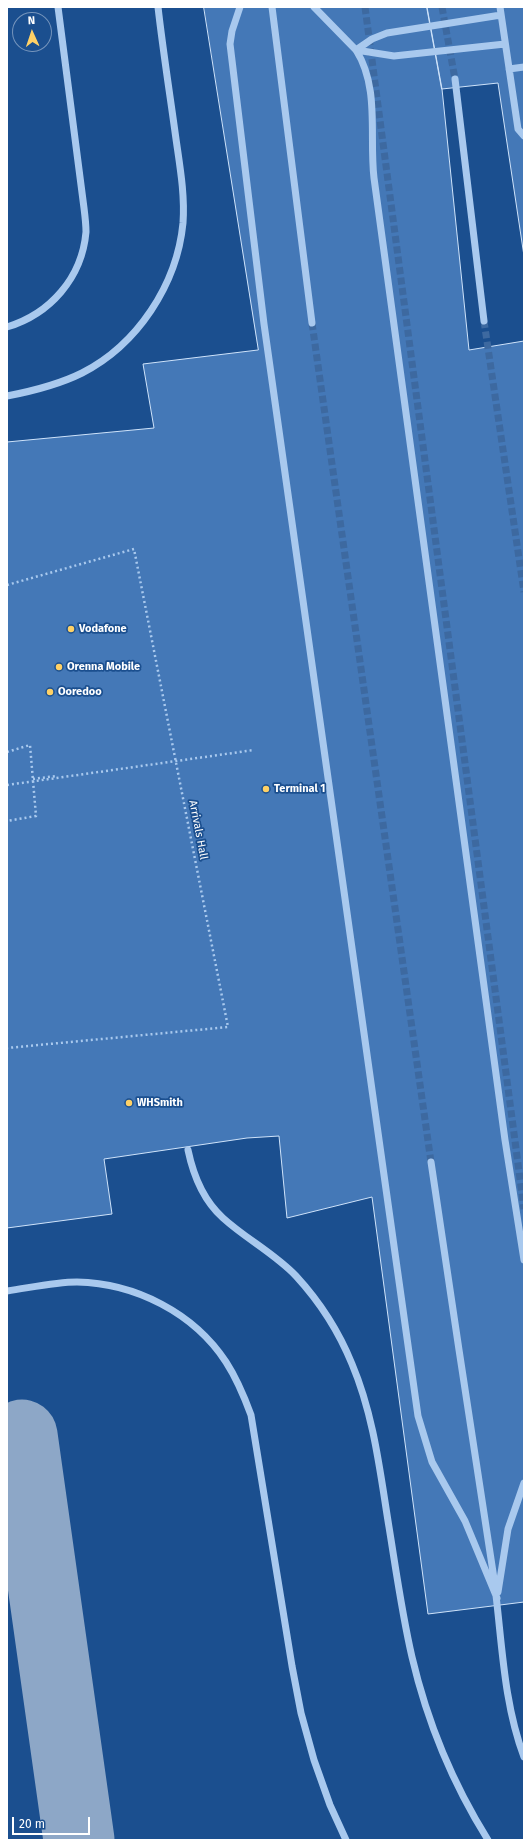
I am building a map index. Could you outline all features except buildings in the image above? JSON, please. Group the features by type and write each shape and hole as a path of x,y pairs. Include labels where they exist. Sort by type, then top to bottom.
{"street":[{"path":"7,327 22,322 43,310 60,295 73,276 82,254 86,231 58,7"},
{"path":"7,396 53,385 82,373 109,356 132,336 151,311 167,284 177,254 183,224 183,192 158,7"},
{"path":"240,7 232,31 230,44 263,316 418,1416 432,1462 465,1521 497,1598"},
{"path":"272,7 312,323"},
{"path":"314,7 356,50 364,66 369,86 373,129 372,164 502,1117 524,1260"},
{"path":"500,7 518,129 524,136"},
{"path":"356,50 372,39 387,33 501,15"},
{"path":"356,50 394,56 505,44"},
{"path":"509,69 524,67"},
{"path":"455,80 484,321"},
{"path":"188,1150 192,1168 204,1194 222,1217 271,1253 296,1276 325,1314 352,1363 364,1395 373,1429 412,1658 435,1733 450,1769 467,1804 488,1840"},
{"path":"431,1162 497,1598 507,1687 513,1722 524,1757"},
{"path":"7,1291 76,1282 105,1284 134,1292 161,1303 186,1319 208,1339 226,1362 240,1387 251,1415 301,1713 316,1767 330,1805 346,1840"},
{"path":"497,1598 508,1530 524,1483"}],"path":[{"name":"Arrivals Hall","path":"7,585 134,549 228,1026 7,1048"},
{"path":"7,752 30,746 36,816 7,821"},
{"path":"7,785 254,750"},
{"path":"33,779 176,762"}],"taxiway":[{"path":"22,1435 79,1840"}],"tunnel":[{"path":"365,7 524,1209"},
{"path":"442,7 455,79"},
{"path":"484,321 524,592"},
{"path":"312,323 431,1162"}],"place":[{"name":"Vodafone","path":"71,629"},
{"name":"Orenna Mobile","path":"59,667"},
{"name":"Ooredoo","path":"50,692"},
{"name":"Terminal 1","path":"266,789"},
{"name":"WHSmith","path":"129,1103"}]}
